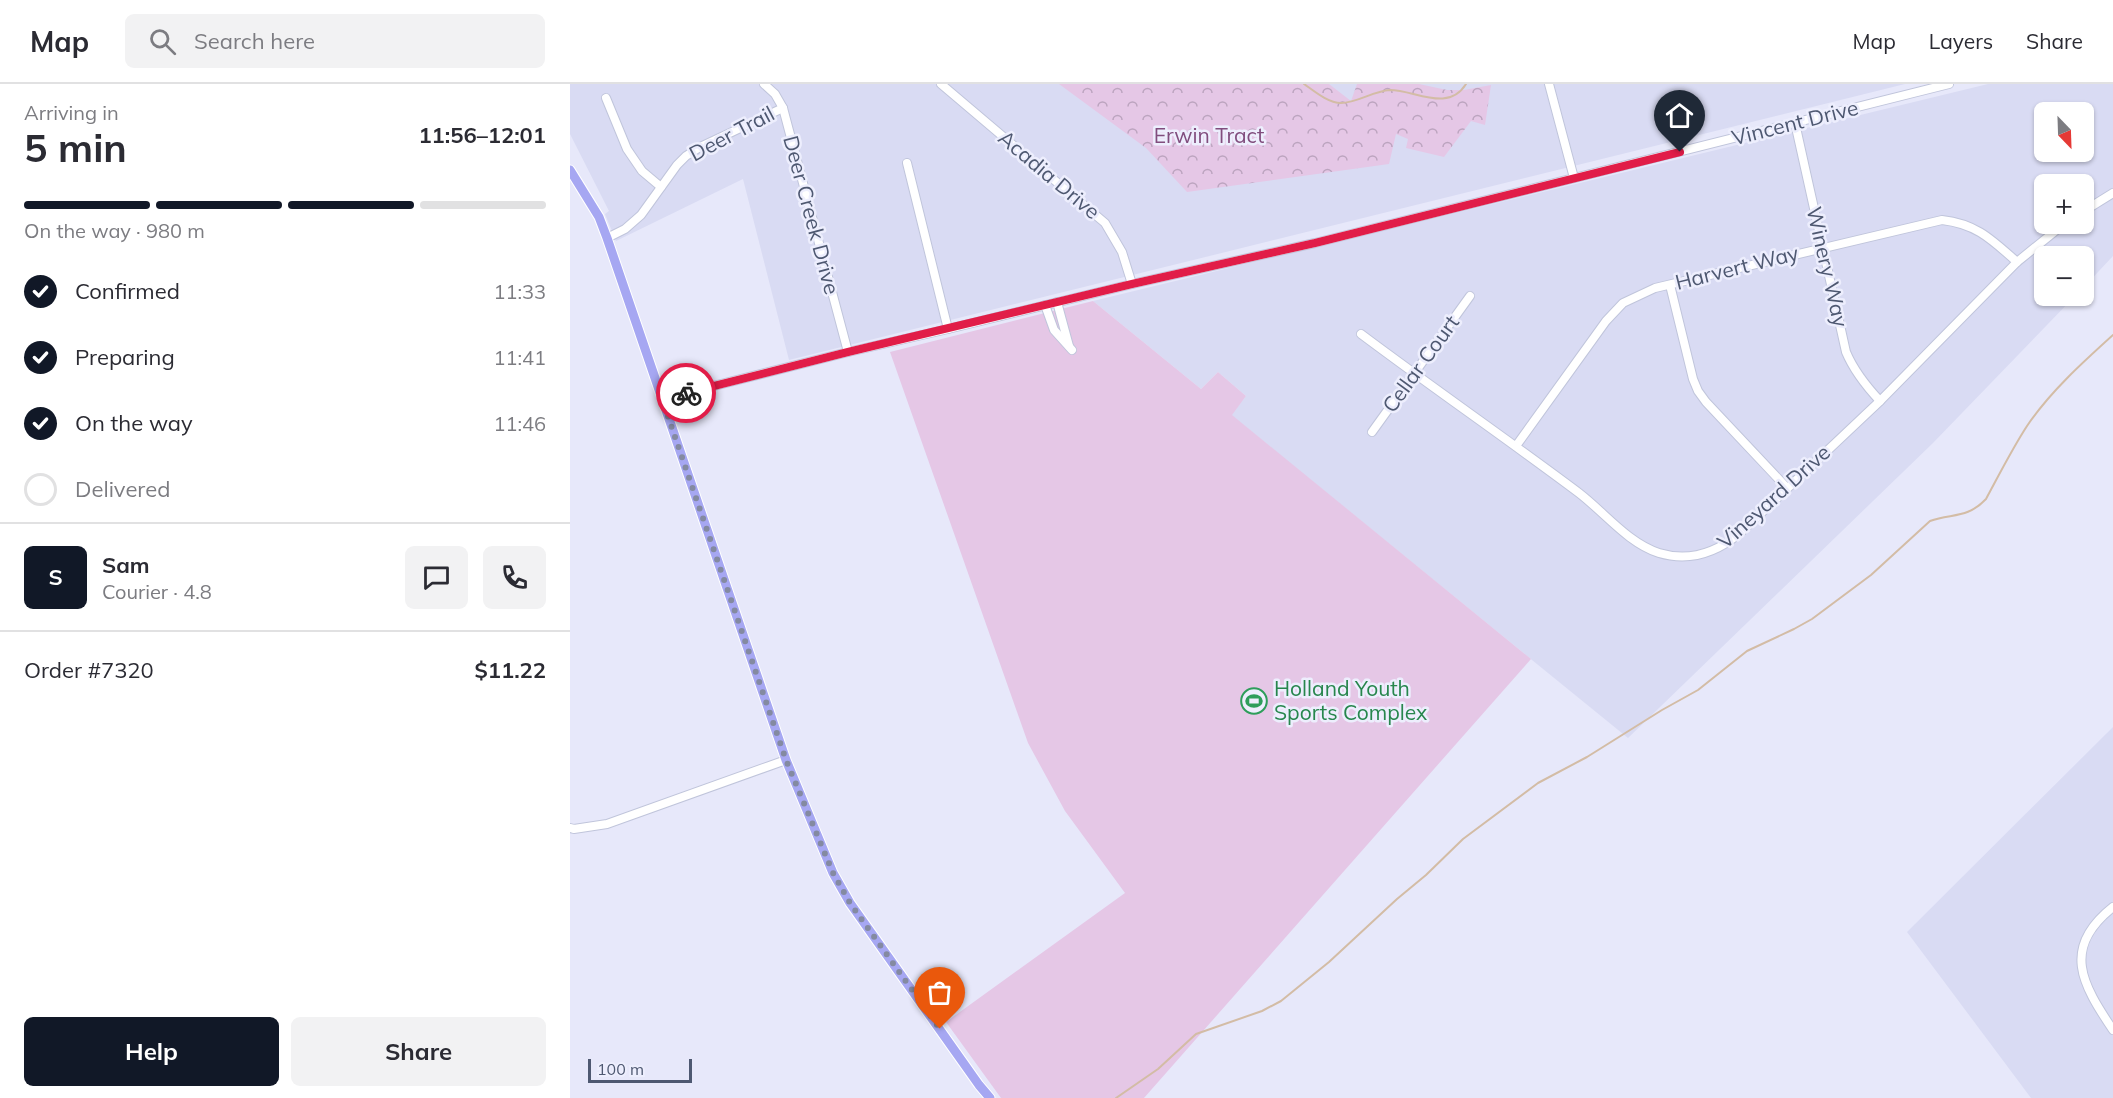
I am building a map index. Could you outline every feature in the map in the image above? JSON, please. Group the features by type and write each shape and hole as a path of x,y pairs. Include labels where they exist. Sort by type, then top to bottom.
{"main road":[{"path":"570,170 599,217 607,238 786,760 833,873 850,903 990,1098"}],"street":[{"name":"Deer Creek Drive","path":"764,84 775,94 783,108 848,352"},
{"name":"Acadia Drive","path":"941,84 1105,223 1122,252 1132,284"},
{"path":"1549,84 1574,178"},
{"name":"Vincent Drive","path":"662,399 1132,284 1315,243 1949,84"},
{"path":"606,98 627,149 642,171 661,187"},
{"name":"Deer Trail","path":"607,238 625,229 641,215 677,165 687,156 700,147 783,108"},
{"name":"Winery Way","path":"1796,123 1846,352 1853,368 1880,400"},
{"path":"908,163 948,329"},
{"path":"2094,204 2113,192"},
{"name":"Harvert Way","path":"1516,446 1606,321 1623,303 1655,288 1942,220 1960,222 1977,230 2017,262"},
{"name":"Vineyard Drive","path":"1361,334 1516,446 1600,510 1635,541 1672,556 1703,554 1723,546 1740,533 1880,400 2017,262 2052,234"},
{"path":"1670,285 1698,391 1787,488"},
{"name":"Cellar Court","path":"1372,432 1470,296"},
{"path":"1045,305 1054,330 1072,350 1058,302"},
{"path":"570,828 607,824 786,760"},
{"path":"2113,907 2085,938 2081,958 2089,993 2113,1030"}],"shaded area":[{"path":"570,84 1905,84 789,360 743,179 616,241 605,214 609,211 570,134"},
{"path":"1988,84 2113,84 2113,256 2094,276 2094,246 2034,246 2034,306 2065,306 1933,443 1628,738 1231,415 1246,396 1218,372 1201,389 1093,301"},
{"path":"2113,727 2113,1098 2031,1098 1907,932"}],"green space":[{"name":"Erwin Tract","path":"1059,84 1329,84 1351,101 1357,84 1419,84 1447,90 1464,90 1491,85 1485,125 1471,121 1444,157 1406,148 1408,139 1396,134 1389,164 1187,192 1146,148"},
{"name":"Holland Youth Sports Complex","path":"1093,301 1201,389 1218,372 1246,396 1232,415 1531,659 1144,1098 1001,1098 946,1022 1125,893 1065,811 1028,743 890,352"}],"waterway":[{"path":"1304,84 1326,99 1341,103 1390,90 1441,99 1459,93 1466,84"},
{"path":"1116,1098 1158,1069 1196,1034 1262,1011 1281,1001 1329,962 1463,839 1538,783 1587,757 1698,690 1747,651 1812,619 1871,575 1930,521 1966,513 1979,505 1986,499 2036,413 2067,378 2113,335"}],"way so far":[{"path":"686,393 662,399 786,760 833,873 850,903 940,1029"}],"place":[{"name":"Holland Youth Sports Complex","path":"1254,701"}],"route":[{"path":"686,393 1132,284 1315,243 1680,152"}]}
